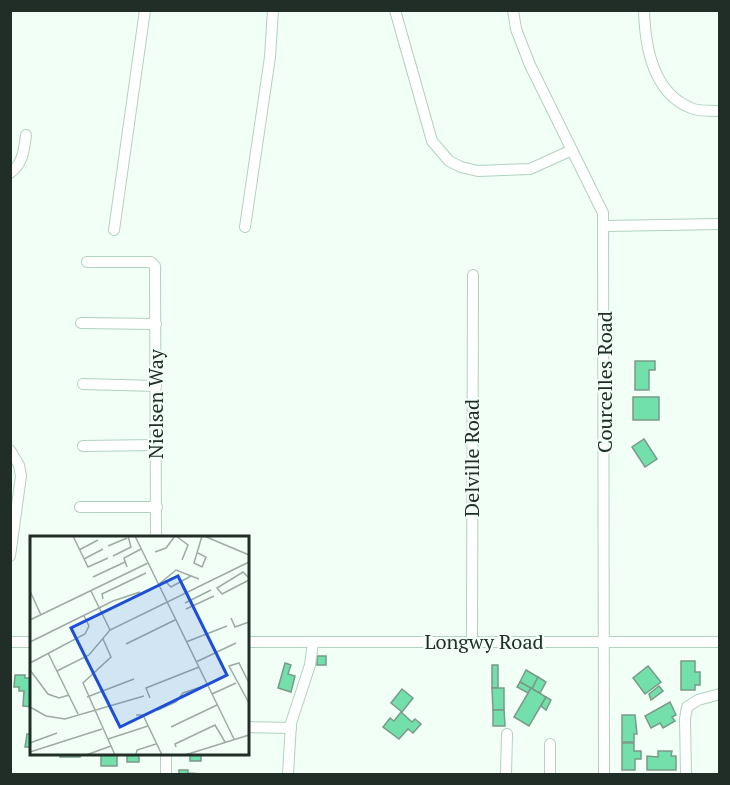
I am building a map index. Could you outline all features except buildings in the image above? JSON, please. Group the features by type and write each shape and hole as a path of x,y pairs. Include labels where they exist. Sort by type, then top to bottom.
{"street":[{"path":"114,230 145,10"},
{"path":"245,227 270,57 273,10"},
{"path":"395,10 432,141 449,161 478,171 530,169 572,150"},
{"name":"Courcelles Road","path":"513,10 516,29 530,65 599,202 605,226 604,774"},
{"path":"644,10 650,62 662,83 676,99 692,109 720,111"},
{"path":"10,173 21,161 26,135"},
{"path":"605,226 720,224"},
{"name":"Nielsen Way","path":"87,262 151,262 156,270 156,536"},
{"name":"Delville Road","path":"472,642 473,275"},
{"path":"81,323 156,324"},
{"path":"83,384 156,386"},
{"path":"82,446 157,445"},
{"path":"10,450 20,465 21,476 10,556"},
{"path":"80,507 157,507"},
{"path":"10,642 30,642"},
{"name":"Longwy Road","path":"249,642 720,642"},
{"path":"288,774 291,728 310,664 313,642"},
{"path":"686,774 685,719 687,707 698,700 720,694"},
{"path":"249,727 291,728"},
{"path":"506,774 507,734"},
{"path":"550,744 550,774"},
{"path":"166,755 166,774"}]}
